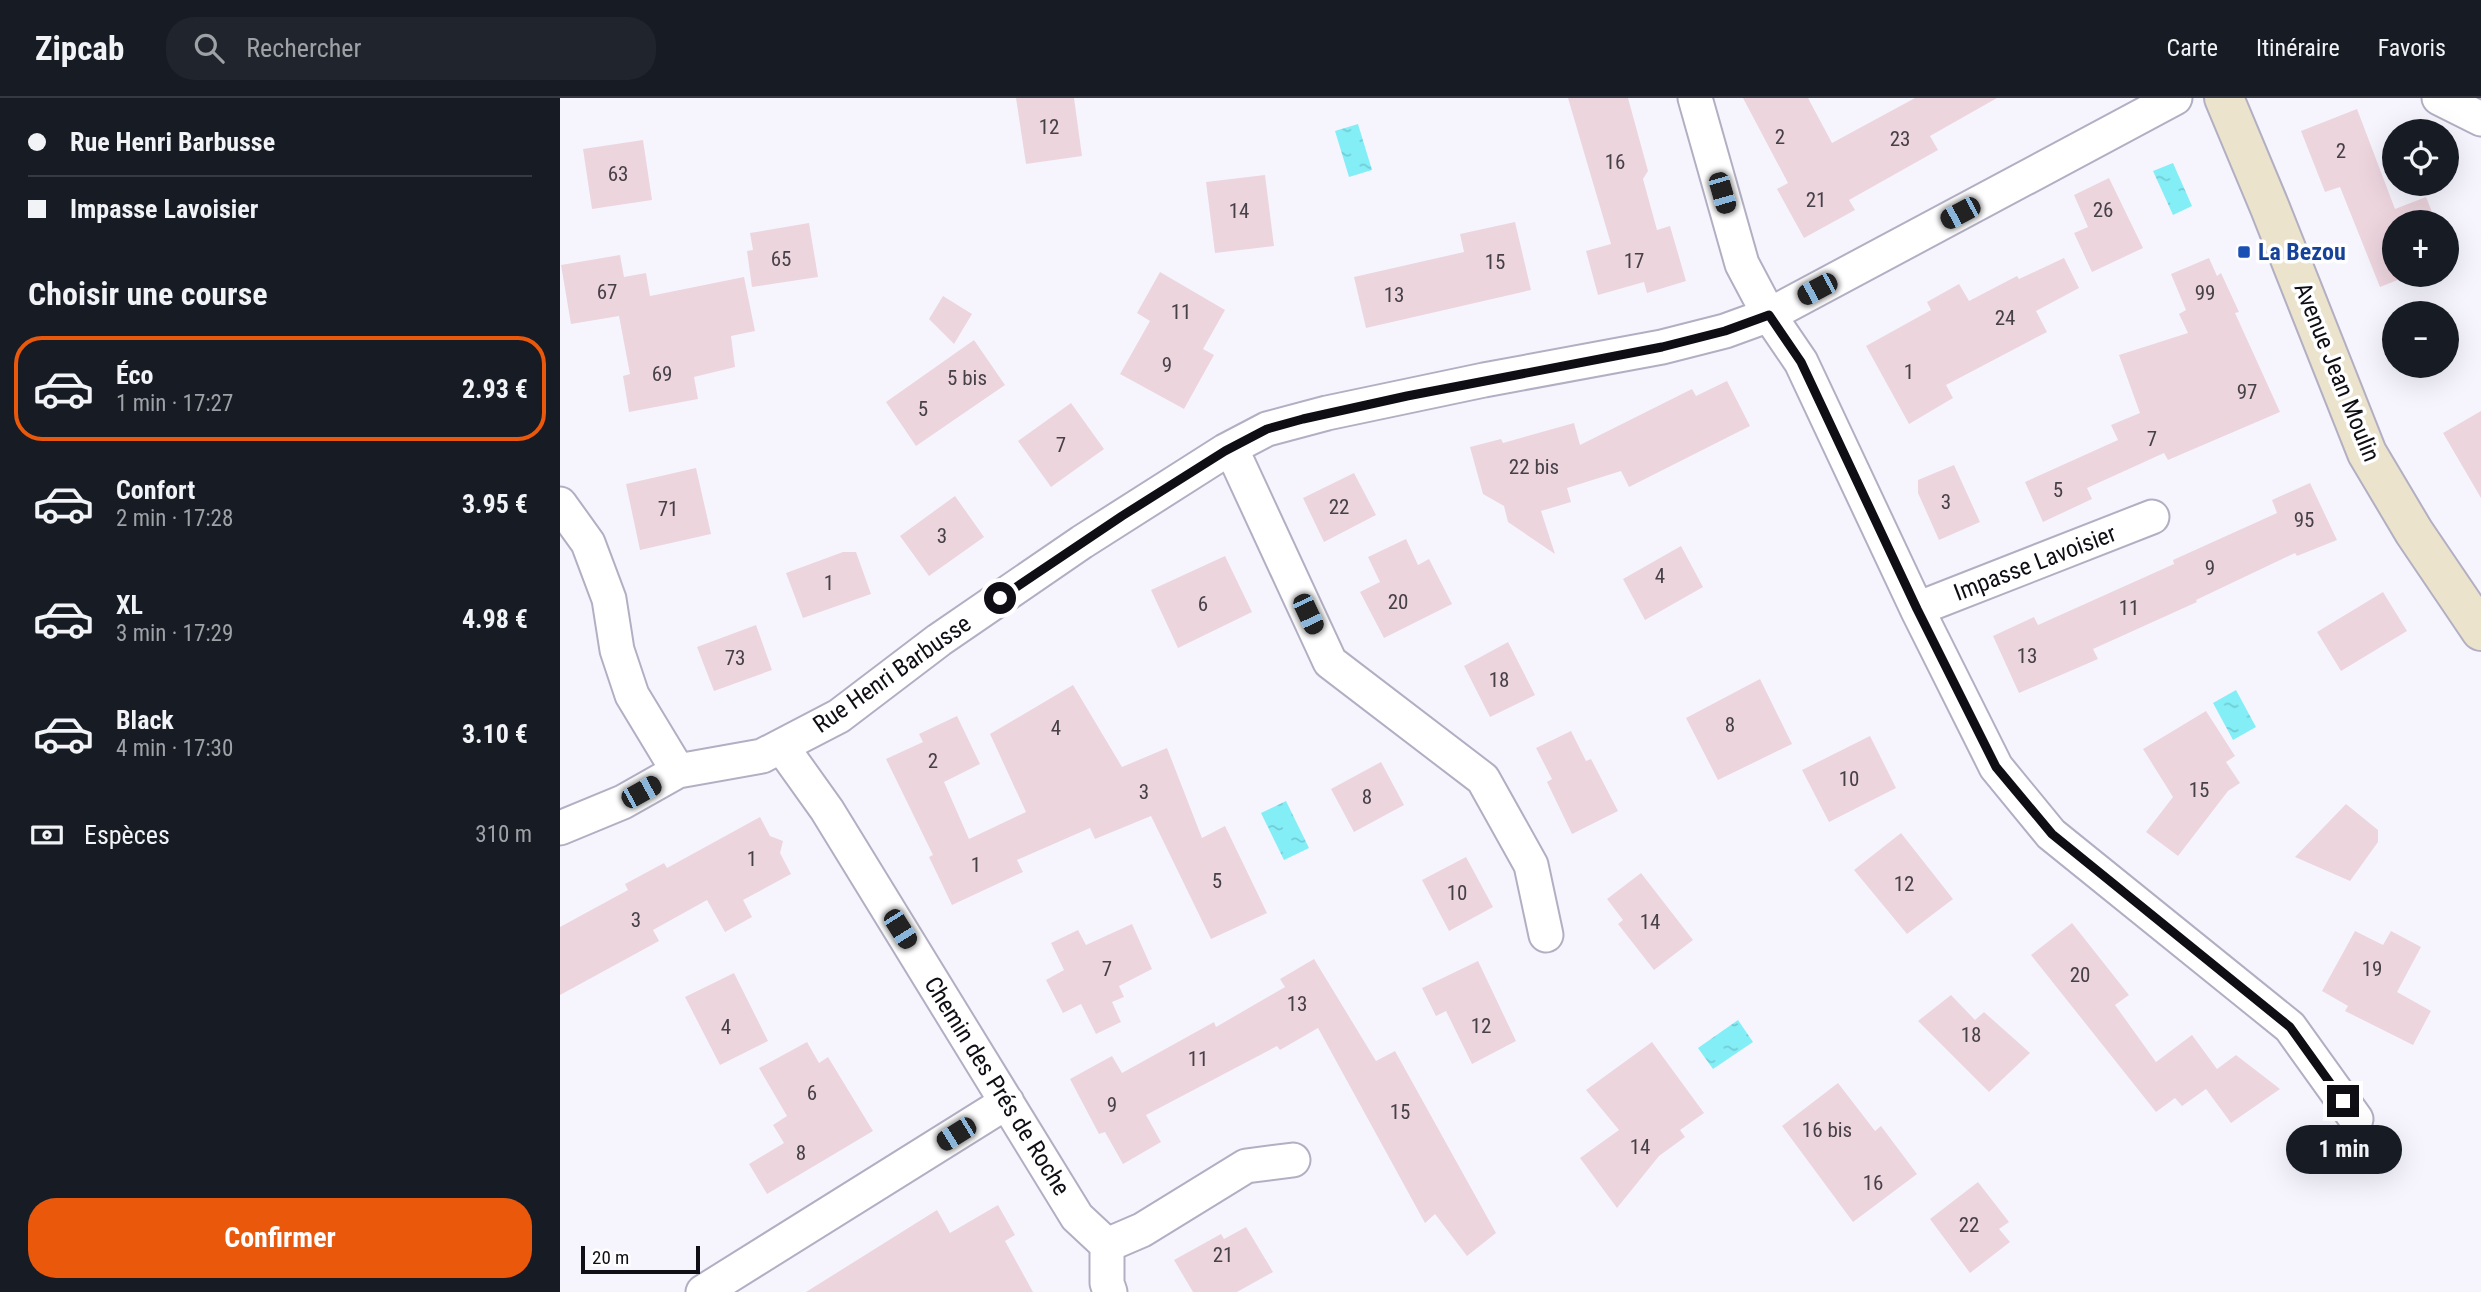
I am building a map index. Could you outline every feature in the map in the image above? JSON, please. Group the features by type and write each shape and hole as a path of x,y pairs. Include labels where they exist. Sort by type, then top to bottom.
{"main road":[{"name":"Avenue Jean Moulin","path":"2224,98 2367,453 2414,532 2481,631"}],"street":[{"path":"1695,98 1742,264 1769,315 1801,362 1917,609 1996,767 2052,834 2290,1027 2356,1119"},
{"name":"Rue Henri Barbusse","path":"678,771 746,760 782,747 839,716 939,639 1082,542 1231,448 1267,429 1484,380 1662,347 1725,331 1769,315 2175,98"},
{"path":"2440,98 2481,119"},
{"path":"1231,448 1330,662 1483,779 1531,865 1546,935"},
{"path":"560,504 588,543 597,565 609,598 617,650 632,695 678,771 623,802 560,828"},
{"name":"Impasse Lavoisier","path":"1917,609 2152,517"},
{"name":"Chemin des Prés de Roche","path":"782,747 827,810 1077,1217 1107,1245"},
{"path":"703,1292 1007,1102"},
{"path":"1110,1292 1107,1283 1107,1245 1142,1230 1246,1166 1293,1160"}],"water":[{"path":"1358,124 1372,170 1349,177 1335,131"},
{"path":"2173,163 2192,206 2173,215 2153,171"},
{"path":"2236,690 2256,727 2233,740 2213,703"},
{"path":"1286,801 1309,848 1284,860 1261,813"},
{"path":"1738,1020 1753,1042 1713,1069 1698,1048"}],"building":[{"path":"1016,98 1074,98 1082,156 1026,164"},
{"path":"1568,98 1628,98 1648,171 1643,179 1657,230 1670,226 1686,281 1647,293 1644,282 1598,295 1586,251 1611,244"},
{"path":"1743,98 1808,98 1832,143 1915,98 1997,98 1930,136 1938,150 1849,200 1855,210 1804,238 1777,189 1788,183"},
{"path":"2357,109 2382,175 2382,196 2390,196 2395,209 2426,197 2431,210 2382,210 2382,286 2380,287 2340,187 2325,192 2301,131"},
{"path":"643,140 652,200 592,209 583,149"},
{"path":"1265,175 1274,246 1215,253 1206,182"},
{"path":"2109,178 2143,248 2092,272 2074,233 2088,227 2074,195"},
{"path":"1515,222 1531,290 1366,328 1354,277 1464,252 1460,234"},
{"path":"809,223 818,277 752,287 747,251 753,250 750,233"},
{"path":"620,255 624,277 646,273 650,296 744,277 755,331 731,336 735,367 694,377 698,399 629,412 623,376 630,374 619,316 571,324 561,265"},
{"path":"2064,258 2079,288 2036,311 2047,332 1946,385 1953,398 1909,424 1866,346 1931,310 1927,302 1959,284 1969,301 2017,276 2019,279"},
{"path":"2209,258 2217,276 2221,273 2239,312 2235,313 2280,412 2168,460 2164,453 2087,488 2092,499 2043,522 2025,482 2118,440 2111,425 2140,413 2119,355 2188,333 2179,314 2186,310 2171,274"},
{"path":"1160,272 1225,310 1203,349 1214,355 1184,409 1120,374 1150,321 1137,313"},
{"path":"943,296 972,314 954,344 929,319"},
{"path":"974,340 1005,385 916,446 886,402"},
{"path":"1727,381 1750,426 1629,487 1621,471 1567,488 1571,502 1541,511 1555,554 1508,522 1504,506 1483,494 1470,447 1501,439 1503,443 1574,423 1580,445 1692,389 1696,396"},
{"path":"1071,403 1104,449 1051,487 1018,441"},
{"path":"2481,411 2481,498 2443,433"},
{"path":"1954,465 1980,522 1939,540 1918,493 1918,480"},
{"path":"696,468 711,534 640,550 626,484"},
{"path":"1354,473 1376,515 1324,542 1303,498"},
{"path":"2310,483 2337,540 2297,556 2295,553 2196,600 2197,602 2093,649 2098,659 2019,693 1993,636 2034,617 2038,625 2174,564 2173,560 2277,513 2272,500"},
{"path":"955,496 984,537 929,576 900,536"},
{"path":"1406,539 1418,565 1429,559 1452,604 1384,638 1360,592 1380,582 1368,557"},
{"path":"1681,546 1703,587 1645,620 1623,579"},
{"path":"843,552 856,552 871,594 803,618 786,573"},
{"path":"1225,556 1252,612 1178,648 1151,590"},
{"path":"2383,592 2407,631 2341,671 2317,632"},
{"path":"756,625 772,670 714,691 697,647"},
{"path":"1508,642 1535,695 1490,717 1464,666"},
{"path":"1760,679 1792,744 1718,780 1686,718"},
{"path":"1073,685 1122,767 1167,748 1202,838 1225,826 1267,913 1211,939 1151,816 1095,839 1090,828 1017,860 1023,872 952,905 929,857 933,855 886,759 923,742 919,734 957,716 980,764 944,782 969,839 1026,812 990,734"},
{"path":"2206,711 2235,756 2226,762 2240,783 2228,791 2178,856 2146,832 2173,797 2143,749"},
{"path":"1571,731 1586,761 1591,759 1618,811 1572,834 1547,782 1552,779 1536,748"},
{"path":"1870,736 1896,788 1829,822 1802,770"},
{"path":"1381,762 1404,805 1354,832 1331,789"},
{"path":"2346,804 2378,830 2378,842 2350,881 2295,857"},
{"path":"760,817 770,836 783,841 780,853 791,874 743,900 752,917 725,932 707,900 653,930 659,941 560,995 560,927 628,890 625,884 664,863 667,868"},
{"path":"1901,833 1953,899 1907,934 1854,870"},
{"path":"1466,857 1493,907 1449,931 1422,880"},
{"path":"1641,873 1693,940 1654,970 1618,924 1623,920 1607,899"},
{"path":"2072,923 2129,995 2115,1005 2156,1062 2192,1035 2217,1069 2236,1055 2280,1089 2231,1123 2206,1089 2182,1106 2175,1098 2156,1112 2031,955"},
{"path":"1132,924 1152,969 1119,986 1124,997 1112,1002 1121,1022 1096,1034 1081,1004 1063,1013 1046,980 1064,970 1051,943 1078,930 1086,945"},
{"path":"2355,931 2383,945 2391,931 2421,947 2397,992 2431,1011 2413,1045 2345,1011 2348,1006 2322,991"},
{"path":"1314,959 1376,1061 1395,1051 1496,1233 1467,1256 1435,1214 1425,1223 1318,1028 1280,1050 1277,1046 1146,1115 1161,1142 1123,1164 1105,1132 1099,1134 1070,1079 1112,1056 1122,1073 1214,1022 1216,1027 1285,987 1280,979"},
{"path":"1478,961 1516,1041 1472,1064 1446,1011 1436,1016 1422,988"},
{"path":"734,973 768,1041 720,1065 685,997"},
{"path":"1951,995 1975,1020 1984,1012 2030,1053 1989,1092 1918,1021"},
{"path":"807,1042 819,1063 828,1057 873,1131 767,1194 749,1164 784,1143 773,1125 787,1116 759,1068"},
{"path":"1652,1042 1704,1113 1680,1130 1685,1137 1659,1156 1617,1208 1580,1158 1619,1130 1586,1090"},
{"path":"1838,1083 1875,1131 1881,1126 1917,1174 1853,1222 1782,1126"},
{"path":"1978,1182 2009,1222 1999,1229 2010,1242 1970,1273 1930,1219"},
{"path":"998,1205 1015,1235 1005,1241 1033,1292 806,1292 937,1210 950,1233"},
{"path":"1246,1227 1273,1272 1237,1292 1193,1292 1174,1260 1221,1234 1224,1239"}],"place":[{"name":"La Bezou","path":"2244,252"}],"route":[{"path":"1000,598 1122,516 1225,451 1267,429 1407,396 1662,347 1725,331 1769,315 1801,362 1917,609 1996,767 2052,834 2290,1027 2343,1101"}]}
